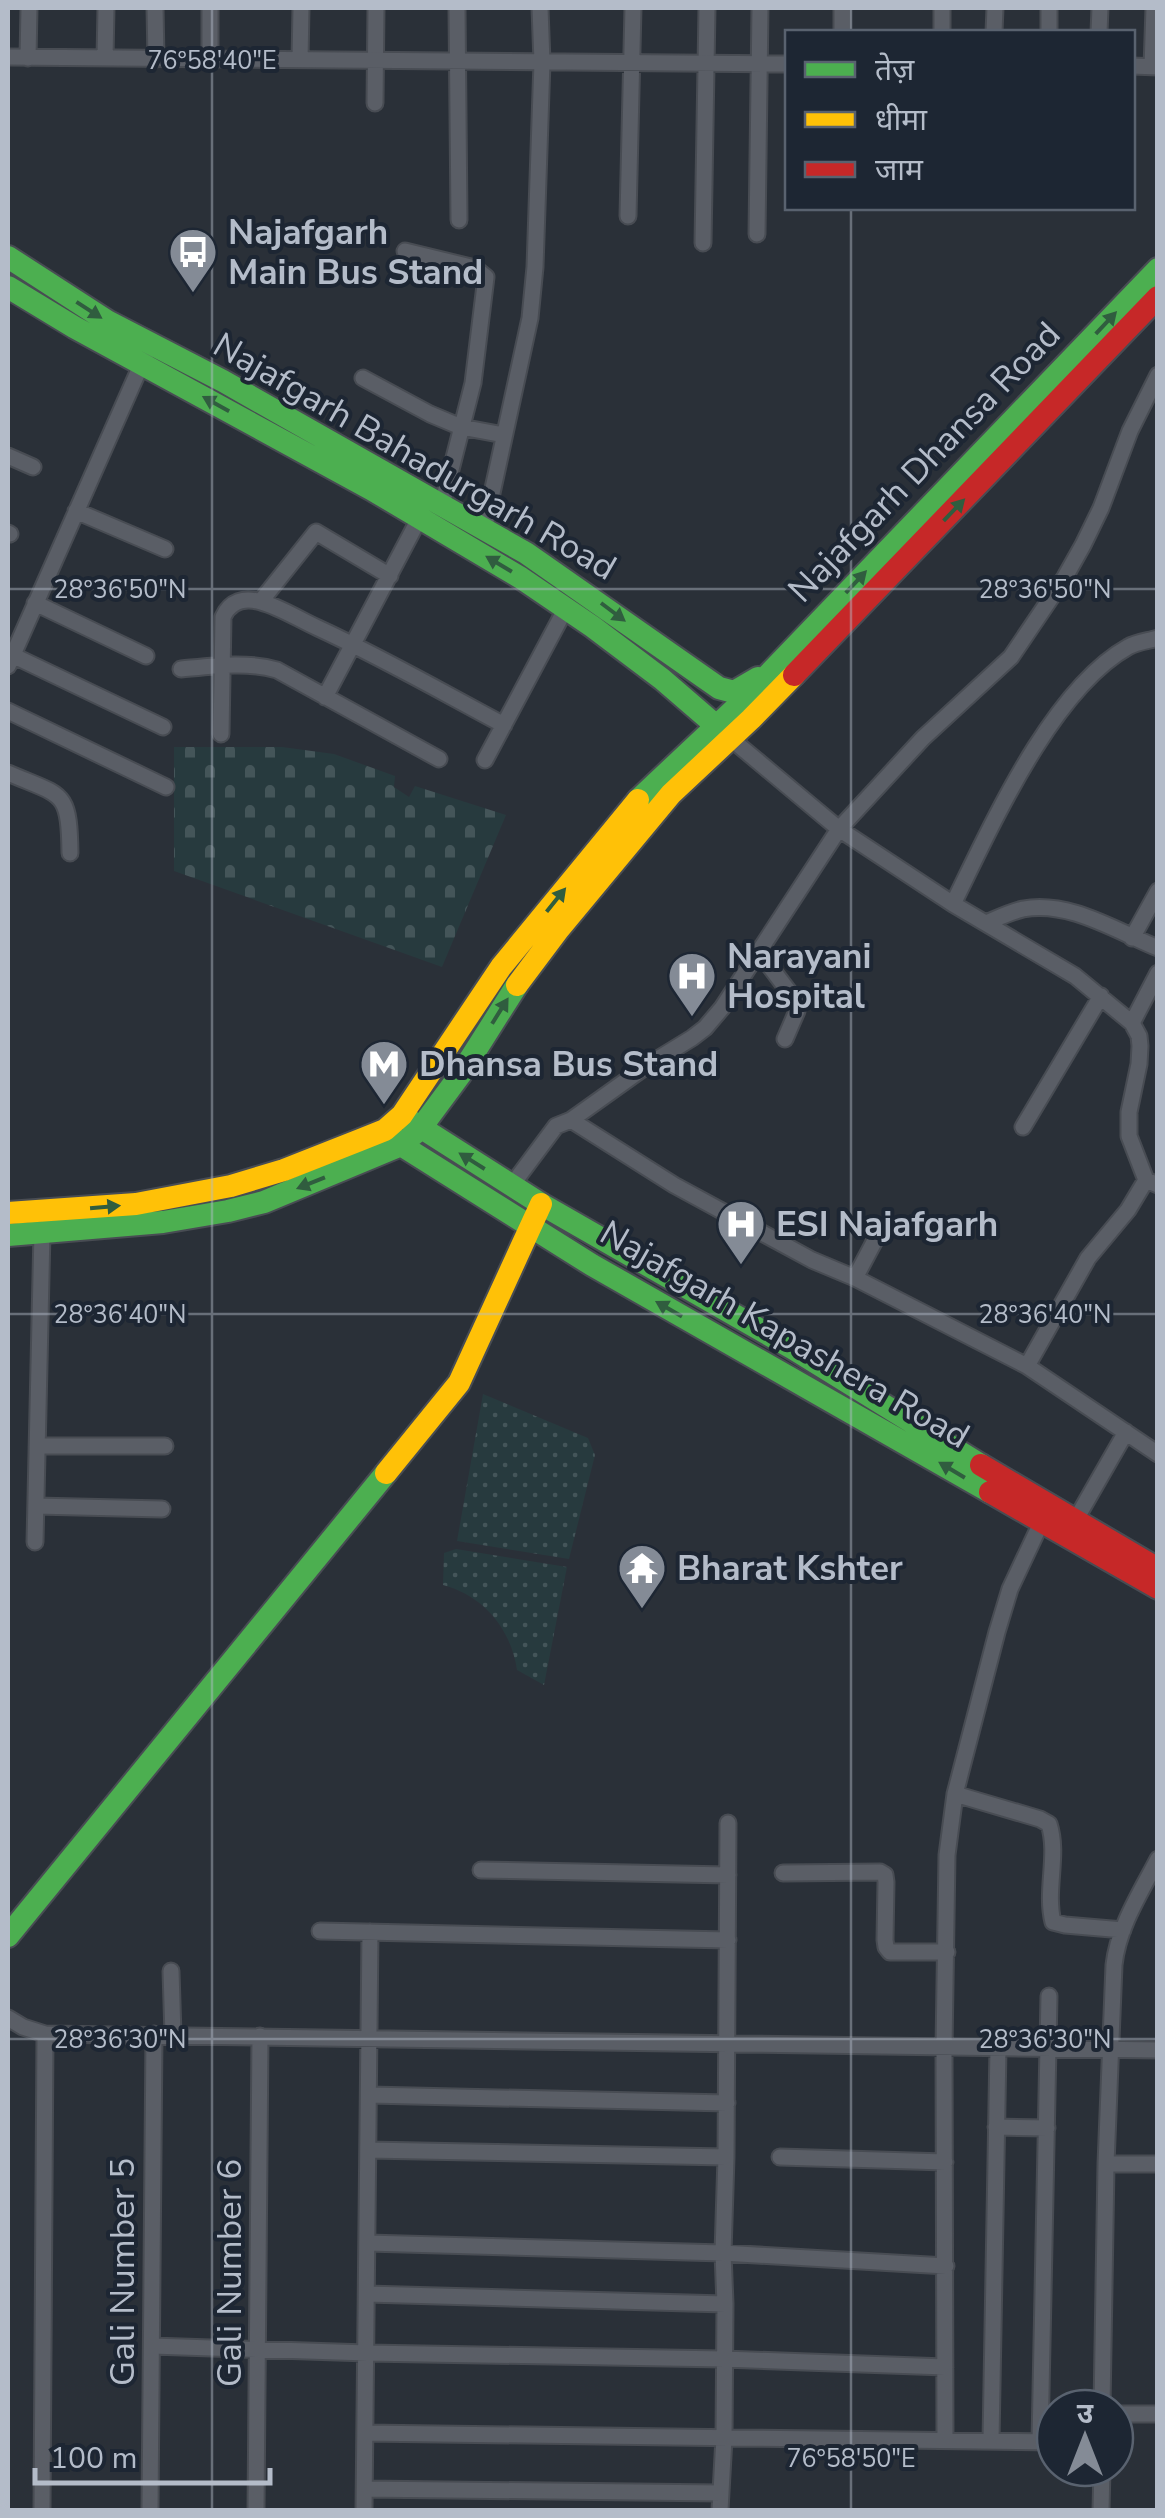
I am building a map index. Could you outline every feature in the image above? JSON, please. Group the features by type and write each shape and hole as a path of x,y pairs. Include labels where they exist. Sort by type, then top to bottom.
{"main road":[{"name":"Najafgarh Bahadurgarh Road","path":"8,257 106,320 147,353 537,587 640,662 724,732"},
{"name":"Najafgarh Dhansa Road","path":"724,732 741,704 1158,269"},
{"name":"Najafgarh Bahadurgarh Road","path":"8,287 82,332 224,381 526,553 719,688 734,692 782,661"},
{"name":"Najafgarh Dhansa Road","path":"724,732 812,654 1158,296"},
{"path":"8,1235 162,1222 264,1202 401,1128 513,953 642,796 724,732"},
{"path":"8,1214 180,1198 250,1181 401,1128 512,1185 792,1348 1158,1569"},
{"name":"Najafgarh Kapashera Road","path":"401,1128 530,1228 1158,1588"},
{"path":"8,1936 459,1383 540,1204"}],"street":[{"path":"28,58 29,8"},
{"path":"105,58 106,8"},
{"path":"155,8 156,59"},
{"path":"210,8 210,59"},
{"path":"300,8 300,60"},
{"path":"375,103 376,8"},
{"path":"457,8 459,220"},
{"path":"484,530 530,318 542,62 540,8"},
{"path":"628,216 633,8"},
{"path":"702,243 707,8"},
{"path":"757,234 760,8"},
{"path":"1154,8 1155,66"},
{"path":"8,58 785,64"},
{"path":"405,251 475,268 486,277 473,383 442,505"},
{"path":"147,353 10,660 164,727"},
{"path":"512,1185 556,1126 571,1120 705,1028 839,829 923,738 1010,657 1066,577 1083,545 1158,375"},
{"path":"362,378 461,427 504,435"},
{"path":"8,456 33,467"},
{"path":"76,511 165,549"},
{"path":"325,697 420,516"},
{"path":"261,602 316,532 390,576"},
{"path":"221,734 223,617 234,602 246,600 261,602 352,644 504,724"},
{"path":"35,604 146,656"},
{"path":"485,760 566,608"},
{"path":"8,622 24,628"},
{"path":"952,904 1012,784 1053,722 1088,677 1130,646 1158,638"},
{"path":"182,669 221,665 267,667 440,759"},
{"path":"8,711 166,787"},
{"path":"724,732 839,829 952,904 1075,976 1132,1023 1139,1036 1139,1064 1128,1136 1152,1182 1088,1258 1027,1366"},
{"path":"8,773 64,801 70,824 70,853"},
{"path":"1132,938 1158,891"},
{"path":"986,923 1018,910 1057,908 1158,948"},
{"path":"758,952 796,1001 785,1039"},
{"path":"1132,1023 1158,973"},
{"path":"1023,1127 1101,996"},
{"path":"571,1120 674,1186 812,1260 1027,1366 1158,1454"},
{"path":"854,1278 881,1229"},
{"path":"36,1542 42,1232"},
{"path":"1075,1520 1126,1432"},
{"path":"38,1446 165,1446"},
{"path":"36,1506 162,1509"},
{"path":"945,2440 947,1855 955,1794 996,1632 1010,1590 1041,1523"},
{"path":"955,1794 1048,1824 1052,1839 1054,1922 1123,1930"},
{"path":"720,2510 724,2438 722,2253 728,1824"},
{"path":"1102,2388 1106,2164 1116,1950 1158,1859"},
{"path":"481,1870 728,1874"},
{"path":"784,1873 880,1872 886,1882 886,1948 900,1954 946,1952"},
{"path":"320,1932 728,1940"},
{"path":"364,2510 370,1932"},
{"path":"171,1972 173,2034"},
{"path":"1047,2388 1049,1996"},
{"path":"8,2018 45,2034 1158,2050"},
{"path":"42,2510 45,2034"},
{"name":"Gali Number 5","path":"150,2510 154,2034"},
{"name":"Gali Number 6","path":"256,2510 260,2036"},
{"path":"990,2441 998,2048"},
{"path":"370,2095 726,2103"},
{"path":"996,2127 1047,2128"},
{"path":"369,2150 726,2157"},
{"path":"780,2157 945,2162"},
{"path":"1106,2164 1158,2164"},
{"path":"368,2243 722,2253 946,2266"},
{"path":"367,2294 725,2304"},
{"path":"152,2346 724,2358 945,2367"},
{"path":"366,2433 1035,2442"},
{"path":"364,2489 721,2493"},
{"path":"476,2491 476,2510"},
{"path":"532,2510 533,2491"}],"green space":[{"path":"174,747 282,747 334,754 395,776 394,787 409,797 415,786 506,815 442,967 174,871"},
{"path":"483,1394 588,1438 595,1455 569,1559 457,1541"},
{"path":"456,1549 567,1567 544,1685 517,1670 509,1641 483,1606 443,1585 444,1553"}],"traffic: fast":[{"path":"8,257 107,321 223,381 526,553 719,688 734,692 758,678"},
{"path":"638,800 741,703 1158,269"},
{"path":"8,287 371,489 521,578 662,679 728,736"},
{"path":"8,1235 163,1222 228,1211 264,1202 401,1145 420,1129 460,1075 517,985"},
{"path":"406,1118 541,1204 792,1348 981,1465"},
{"path":"391,1135 592,1265 990,1492"},
{"path":"8,1936 386,1473"}],"traffic: slow":[{"path":"517,985 671,794 794,675"},
{"path":"8,1213 136,1204 231,1186 284,1170 385,1130 402,1115 501,967 638,800"},
{"path":"386,1473 459,1383 541,1204"}],"traffic: jam":[{"path":"794,675 1158,297"},
{"path":"981,1465 1158,1569"},
{"path":"990,1492 1158,1588"}],"place":[{"name":"Najafgarh Main Bus Stand","path":"193,294"},
{"name":"Narayani Hospital","path":"692,1018"},
{"name":"Dhansa Bus Stand","path":"384,1106"},
{"name":"ESI Najafgarh","path":"741,1266"},
{"name":"Bharat Kshter","path":"642,1610"}]}
